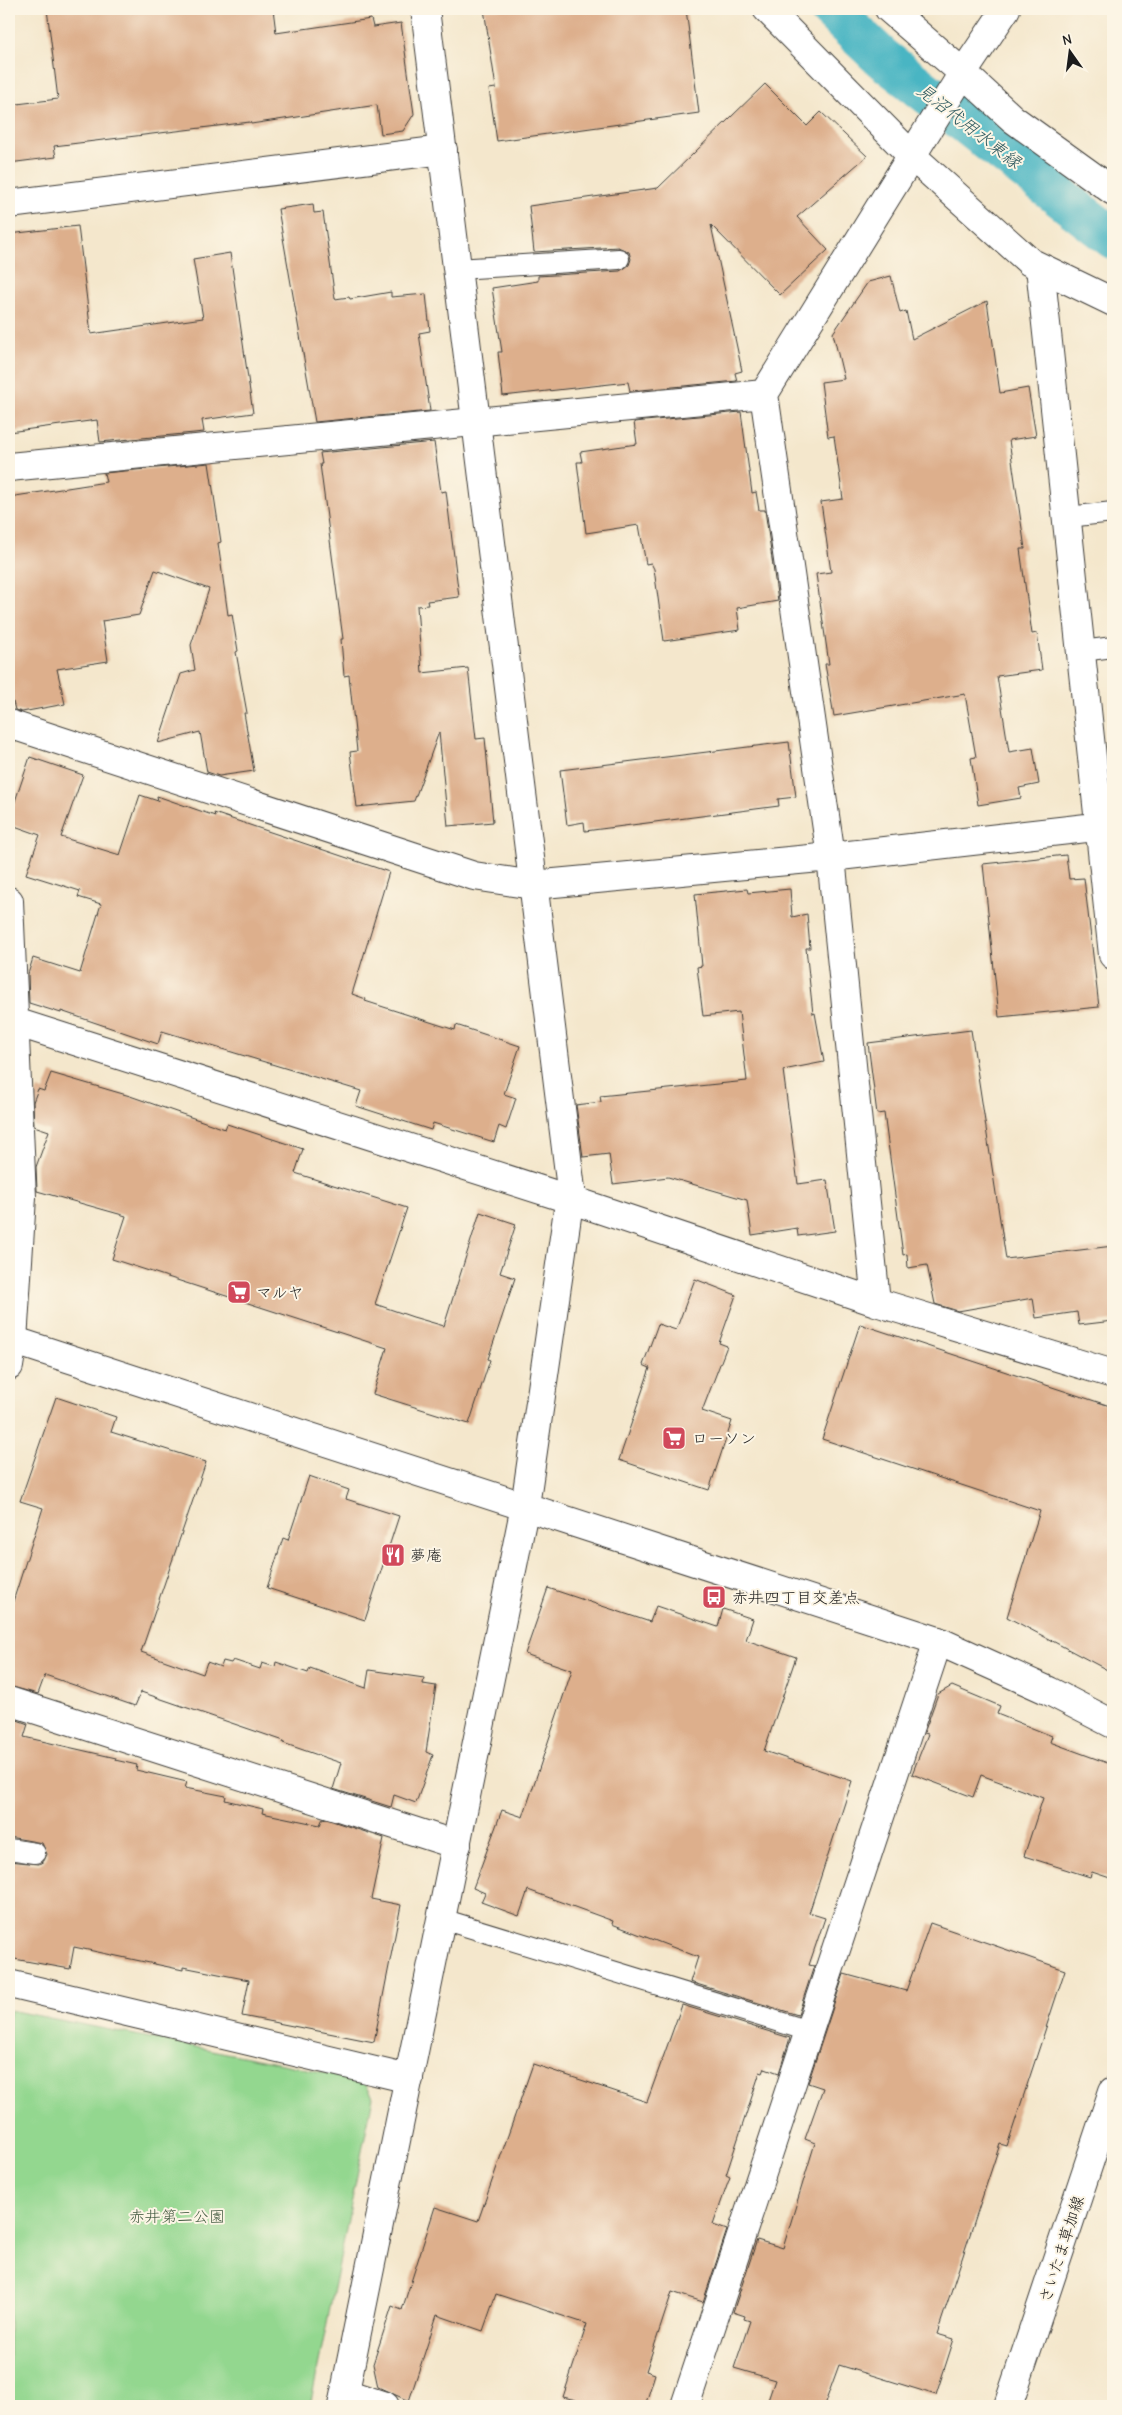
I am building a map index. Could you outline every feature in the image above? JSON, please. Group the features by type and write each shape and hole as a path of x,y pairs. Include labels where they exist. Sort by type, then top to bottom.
{"street":[{"path":"385,2406 344,2400 525,1506 571,1188 426,9"},
{"path":"767,9 913,157 1030,262 1113,302"},
{"path":"889,9 1014,119 1113,191"},
{"path":"876,1302 831,857 764,394 963,74 1006,9"},
{"path":"9,204 443,150"},
{"path":"1040,267 1082,651 1106,826 1113,955"},
{"path":"9,467 764,394"},
{"path":"9,724 474,876 533,885 831,857 1106,826"},
{"path":"9,901 12,1021 22,1197 10,1348 525,1506 938,1641 1049,1691 1113,1724"},
{"path":"12,1021 569,1198 876,1302 1113,1374"},
{"path":"685,2406 938,1641"},
{"path":"9,1701 457,1844"},
{"path":"9,1984 409,2079"},
{"name":"さいたま草加線","path":"1008,2406 1113,2091"}],"lane":[{"path":"457,269 619,259"},
{"path":"1068,516 1113,512"},
{"path":"1082,651 1113,647"},
{"path":"9,1849 35,1853"},
{"path":"442,1919 809,2031"}],"green space":[{"name":"赤井第二公園","path":"9,2010 363,2080 373,2097 310,2406 9,2406"}],"building":[{"path":"47,9 273,9 276,33 371,19 373,27 401,23 414,114 403,131 381,134 377,105 251,124 250,122 54,146 56,157 9,163 9,105 58,99"},
{"path":"484,9 686,9 699,113 497,141 489,89 496,88"},
{"path":"765,84 807,126 821,112 867,156 797,217 828,250 780,295 711,225 742,371 735,373 737,381 630,391 628,382 503,396 498,352 502,352 492,288 538,281 538,276 620,271 629,265 631,259 629,252 618,247 534,252 529,206 658,188"},
{"path":"313,204 314,213 323,212 335,299 349,297 350,299 391,292 391,297 426,294 430,331 419,333 430,411 315,422 278,209"},
{"path":"78,226 91,334 203,318 193,259 230,253 253,413 202,420 204,432 100,442 97,420 9,432 9,234"},
{"path":"891,276 900,313 906,311 912,339 987,301 1000,393 1028,388 1036,436 1009,440 1025,549 1020,549 1032,634 1037,633 1042,670 997,676 1009,752 1033,748 1039,784 1019,788 1021,798 978,805 971,758 976,757 965,694 834,716 825,664 829,664 816,574 831,572 821,502 843,499 834,436 828,437 821,382 844,379 833,333 868,282"},
{"path":"741,412 752,493 756,492 759,510 765,510 778,601 737,608 740,630 664,641 654,569 651,563 646,564 639,525 586,533 577,462 582,462 580,452 637,444 634,422"},
{"path":"434,442 441,492 446,491 459,597 427,601 428,605 417,606 422,673 468,668 476,739 485,738 493,822 448,826 439,732 414,801 357,807 350,752 357,751 349,675 344,676 341,639 343,639 320,453"},
{"path":"209,463 221,542 218,543 228,615 232,614 238,651 236,652 247,713 244,713 254,771 219,776 207,772 200,732 158,743 181,674 195,670 191,645 209,589 155,570 139,615 102,621 108,661 57,669 65,704 22,712 15,710 13,702 9,703 9,497 106,482 104,473"},
{"path":"789,742 796,797 778,799 779,806 585,831 584,822 567,825 560,770"},
{"path":"30,757 83,775 61,837 120,855 140,795 158,801 157,796 215,816 214,813 389,872 352,994 366,999 365,1001 455,1030 456,1025 520,1046 504,1094 516,1098 506,1129 499,1126 494,1142 433,1123 431,1130 356,1106 361,1091 162,1031 158,1044 61,1011 61,1013 29,1003 28,974 33,958 80,973 101,904 78,897 80,891 26,874 40,835 9,824 9,819"},
{"path":"1066,855 1069,879 1084,878 1099,1007 999,1017 983,864"},
{"path":"747,889 748,893 790,889 792,917 807,914 810,948 806,948 813,1014 815,1013 824,1062 783,1070 798,1184 827,1180 835,1231 798,1236 797,1228 752,1235 747,1200 668,1177 613,1184 609,1154 583,1157 576,1105 601,1102 600,1096 747,1081 739,1012 703,1016 697,967 702,966 695,894"},
{"path":"971,1030 1006,1259 1113,1246 1113,1321 1079,1325 1077,1312 1036,1318 1033,1298 958,1311 935,1304 927,1265 908,1268 907,1254 903,1255 884,1113 877,1114 868,1043"},
{"path":"51,1073 130,1096 225,1129 227,1124 303,1149 295,1173 407,1208 375,1304 413,1317 444,1326 480,1212 516,1224 500,1273 515,1278 469,1424 373,1394 387,1348 112,1259 126,1216 37,1191 36,1167 49,1131 34,1126 33,1102 38,1089 44,1091"},
{"path":"695,1279 736,1295 719,1343 727,1346 702,1411 732,1421 709,1490 619,1460 650,1368 643,1365 658,1324 676,1330"},
{"path":"860,1324 1113,1407 1113,1673 1007,1617 1040,1511 822,1439"},
{"path":"56,1397 116,1417 111,1432 206,1462 141,1652 203,1674 207,1662 221,1667 223,1661 231,1663 233,1660 260,1669 262,1663 275,1667 276,1662 308,1673 310,1668 366,1688 369,1670 424,1678 423,1684 436,1686 426,1752 433,1755 416,1803 394,1795 391,1807 333,1789 341,1763 283,1743 284,1741 141,1692 135,1706 45,1675 38,1694 9,1686 9,1614 43,1508 20,1501"},
{"path":"309,1476 349,1490 346,1499 399,1516 365,1620 267,1588 283,1538 288,1540"},
{"path":"548,1588 650,1622 656,1606 718,1627 723,1609 753,1619 746,1640 796,1657 764,1751 852,1781 809,1913 825,1918 809,1965 814,1966 798,2015 690,1982 698,1957 612,1924 613,1921 528,1890 519,1916 481,1902 485,1893 473,1888 502,1810 523,1817 572,1670 525,1654"},
{"path":"952,1686 1000,1706 997,1714 1052,1736 1050,1742 1113,1765 1113,1879 1092,1872 1090,1877 1024,1856 1043,1798 981,1775 973,1797 912,1774 928,1734 924,1733 938,1694"},
{"path":"9,1717 28,1724 24,1737 116,1758 115,1760 137,1765 136,1770 187,1782 185,1788 226,1796 225,1800 263,1809 262,1813 320,1825 323,1818 384,1838 371,1899 401,1905 374,2042 242,2016 249,1980 183,1967 183,1970 74,1947 70,1969 9,1958 9,1861 39,1864 44,1861 47,1854 42,1843 9,1837"},
{"path":"930,1923 1065,1970 1007,2146 1000,2144 937,2334 954,2339 936,2395 839,2365 824,2406 766,2406 775,2380 734,2368 750,2321 744,2319 745,2316 733,2312 757,2240 783,2248 815,2143 805,2139 823,2088 808,2083 844,1974 906,1991"},
{"path":"682,2005 790,2038 779,2073 765,2068 763,2073 760,2072 726,2175 730,2177 713,2225 727,2230 703,2302 672,2292 646,2371 655,2374 645,2406 574,2406 576,2400 563,2397 587,2324 496,2294 483,2331 437,2315 409,2401 378,2387 373,2364 392,2306 402,2310 435,2207 478,2221 533,2064 647,2102"}],"waterway":[{"name":"見沼代用水東縁","path":"830,9 882,58 1113,238"}],"place":[{"name":"マルヤ","path":"239,1292"},
{"name":"ローソン","path":"674,1438"},
{"name":"夢庵","path":"393,1555"},
{"name":"赤井四丁目交差点","path":"714,1597"}]}
